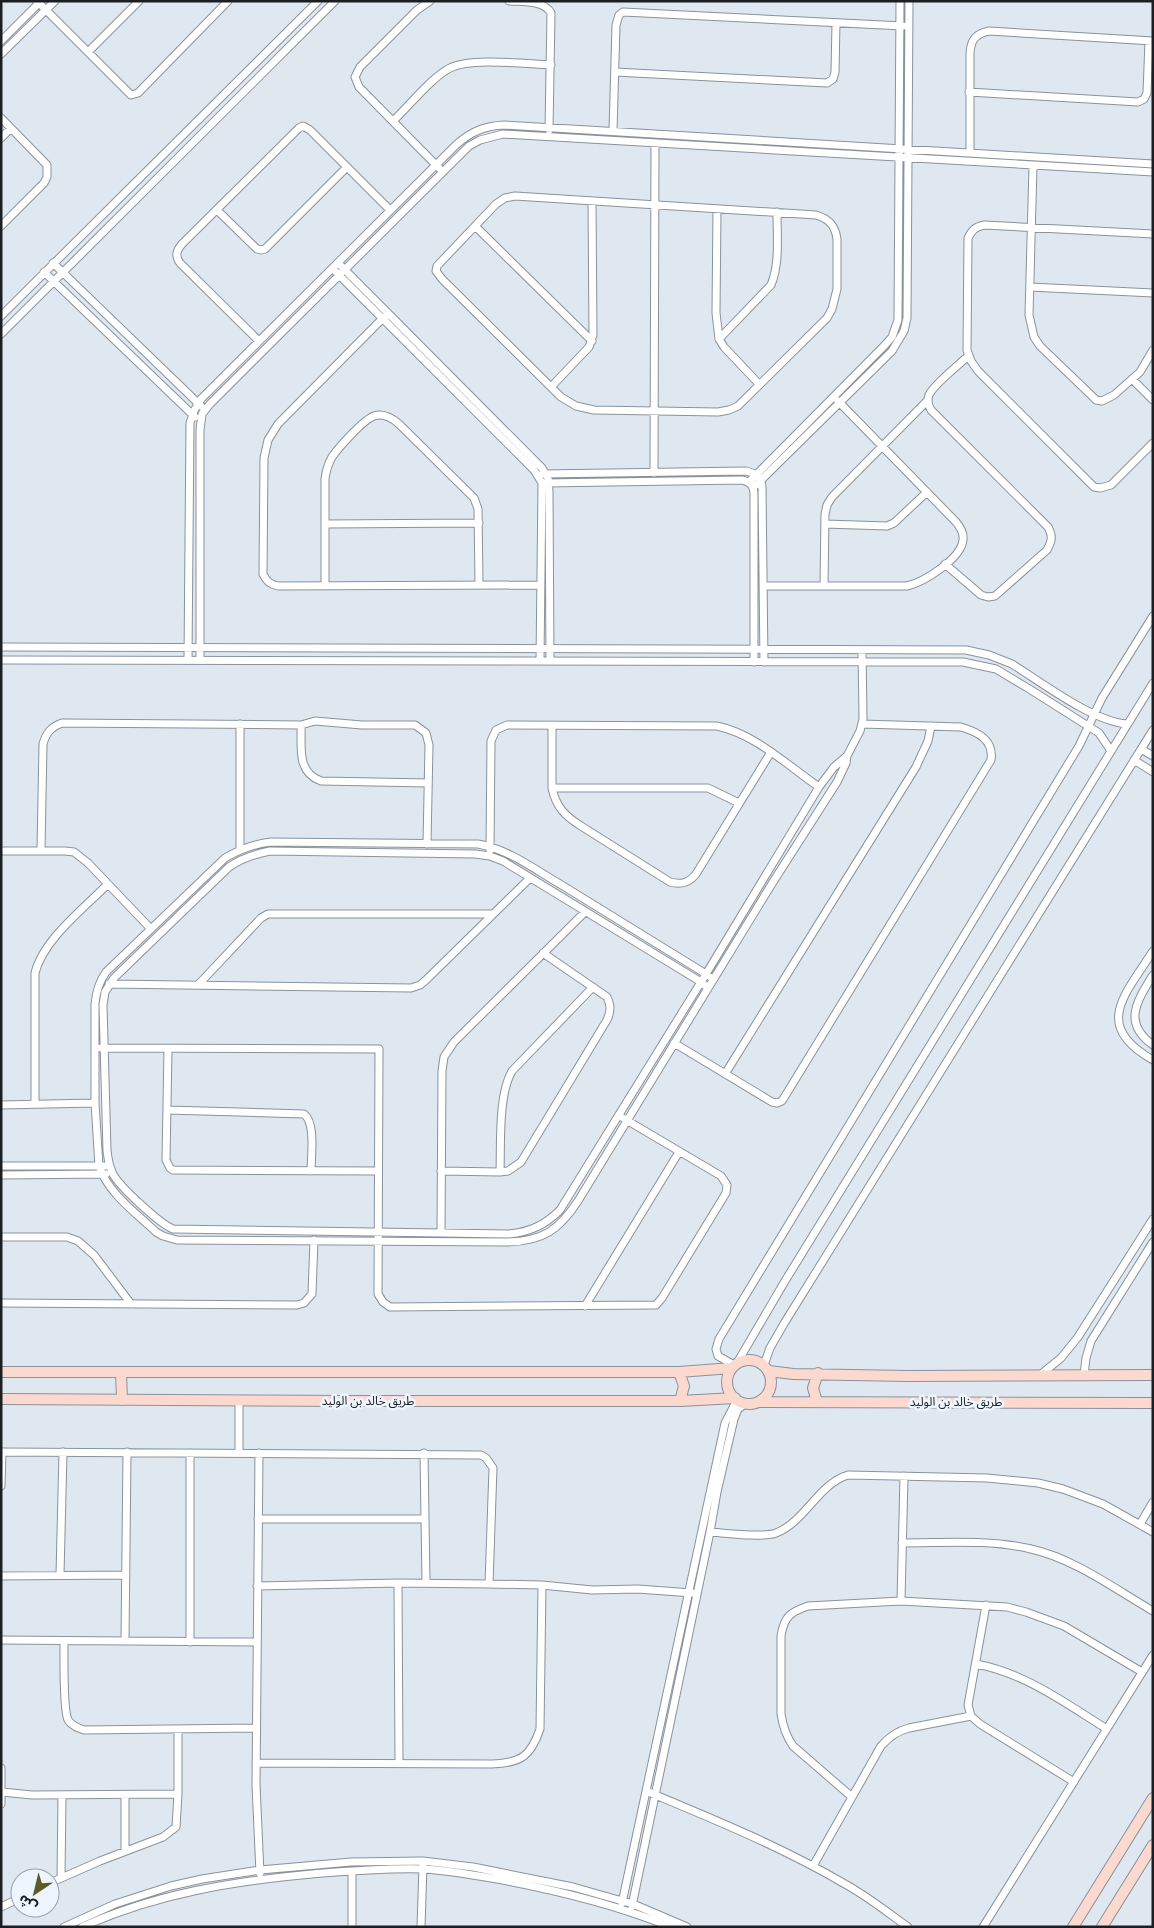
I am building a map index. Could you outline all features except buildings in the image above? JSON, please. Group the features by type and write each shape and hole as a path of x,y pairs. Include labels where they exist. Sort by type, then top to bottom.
{"street":[{"path":"1,54 55,1"},
{"path":"88,52 139,1"},
{"path":"1,41 39,2 128,93 135,95 228,1"},
{"path":"1,316 318,1"},
{"path":"1,334 335,1"},
{"path":"430,1 417,10 356,72 355,77 359,87 443,172"},
{"path":"509,1 543,3 551,13 549,136"},
{"path":"754,662 752,484 884,345 896,328 898,320 900,1"},
{"path":"764,662 759,477 840,403 892,351 904,331 906,318 909,1"},
{"path":"613,131 616,20 623,12 909,27"},
{"path":"615,72 827,83 833,79 835,72 836,23"},
{"path":"970,92 1138,102 1144,99 1147,93 1151,41 980,33 974,38 970,46 970,92 970,153"},
{"path":"277,41 286,50"},
{"path":"393,121 439,76 450,68 463,63 551,65"},
{"path":"1,118 47,165 48,171 44,182 1,226"},
{"path":"188,660 190,423 198,403 436,164 467,135 478,129 504,125 549,127 1153,164"},
{"path":"259,340 177,259 179,248 296,131 303,126 310,130 390,210"},
{"path":"1,138 11,128"},
{"path":"200,660 200,423 205,410 469,146 491,136 503,134 1153,172"},
{"path":"654,473 655,143"},
{"path":"1033,166 1029,314 1034,337 1040,346 1091,396 1096,400 1102,401 1108,400 1140,372 1153,350"},
{"path":"218,210 257,249 265,249 347,167"},
{"path":"515,196 654,205 816,215 825,217 836,230 836,299 827,318 738,406 729,410 718,412 585,409 568,402 436,271 437,266 496,204 505,198 515,196"},
{"path":"551,387 592,341 592,201"},
{"path":"114,202 124,212"},
{"path":"717,209 716,313 719,339 724,347 759,384"},
{"path":"719,339 770,285 777,263 777,212"},
{"path":"1153,234 984,225 977,227 968,238 968,356 978,371 1094,487 1100,488 1111,485 1153,444"},
{"path":"475,226 592,341"},
{"path":"53,263 205,410"},
{"path":"335,265 344,269 546,474 541,582 540,661"},
{"path":"335,265 338,275 545,483 550,578 550,661"},
{"path":"44,272 200,423"},
{"path":"1030,288 1153,294"},
{"path":"388,313 278,424 268,440 266,448 263,574 266,580 272,585 479,585 541,582 550,578"},
{"path":"824,586 824,514 832,497 928,400 932,391 968,356"},
{"path":"1132,379 1153,400"},
{"path":"763,586 907,586 926,580 962,547 964,538 962,529 834,397"},
{"path":"928,400 931,410 1043,521 1052,534 1052,543 1047,550 995,596 980,595 945,564"},
{"path":"325,586 325,479 327,468 332,458 366,421 374,416 383,415 392,418 470,494 478,509 479,585"},
{"path":"538,474 746,471 759,477"},
{"path":"545,483 742,480 752,484"},
{"path":"825,524 887,526 894,523 927,492"},
{"path":"325,524 479,523"},
{"path":"734,1365 718,1356 716,1350 718,1339 1090,726 1102,698 1153,616"},
{"path":"1,647 949,650 976,652 1012,664 1095,715 1107,721 1128,724"},
{"path":"358,648 358,661"},
{"path":"608,649 609,661"},
{"path":"714,979 505,852 490,846 271,842 255,844 240,849 224,858 106,972 100,982 96,992 95,1004 99,1166 110,1187 156,1232 170,1239 526,1242 556,1228 569,1215 837,782 862,724 862,650"},
{"path":"1,660 963,662 996,669 1031,690 1090,726 1099,733 1110,751"},
{"path":"1031,690 1037,680"},
{"path":"1153,683 728,1374 730,1394 739,1401 760,1402 765,1398 772,1385 767,1368 770,1348 785,1322 1153,730"},
{"path":"41,850 44,744 48,733 56,725 62,723 301,725 315,721 362,725 415,725 428,738 428,844"},
{"path":"240,724 240,849"},
{"path":"674,1043 772,1102 778,1103 782,1101 988,766 992,753 987,741 982,736 973,730 962,727 862,724"},
{"path":"301,725 302,764 305,770 321,781 428,784"},
{"path":"490,856 491,741 492,735 496,730 507,725 717,726 736,731 771,752 819,787"},
{"path":"552,725 552,788 554,798 560,809 568,818 670,882 679,884 693,878 771,752"},
{"path":"725,1074 916,767 928,741 932,726"},
{"path":"1141,749 1153,756"},
{"path":"708,988 701,982 503,861 490,856 475,854 270,851 244,857 228,867 202,892 109,984 105,992 103,1005 104,1048 107,1151 110,1166 113,1174 160,1222 173,1229 521,1233 538,1227 551,1219 560,1210 618,1115 701,982 706,974 819,787 834,767 847,756"},
{"path":"1134,760 1153,772"},
{"path":"552,788 702,787 712,789 739,803"},
{"path":"1,851 65,850 74,852 88,863 151,929"},
{"path":"109,984 411,988 420,985 530,878"},
{"path":"35,1104 35,973 37,964 48,944 108,884"},
{"path":"195,886 202,892"},
{"path":"440,1233 442,1071 447,1050 585,912"},
{"path":"198,985 261,918 268,914 493,914"},
{"path":"1153,951 1122,1002 1118,1016 1119,1027 1125,1039 1133,1048 1153,1060"},
{"path":"441,1172 508,1171 521,1162 607,1020 611,1004 607,996 543,953"},
{"path":"1153,975 1135,1006 1134,1018 1140,1034 1153,1045"},
{"path":"500,1172 503,1095 508,1077 593,987"},
{"path":"95,1048 378,1049 378,1294 382,1302 390,1307 656,1305 726,1193 726,1182 721,1176 618,1115"},
{"path":"168,1049 166,1160 173,1170 378,1171"},
{"path":"1,1105 96,1103"},
{"path":"167,1110 304,1114 308,1116 311,1125 311,1171"},
{"path":"585,1306 679,1152"},
{"path":"1,1166 110,1166"},
{"path":"1,1175 113,1174"},
{"path":"1040,1375 1061,1358 1078,1337 1153,1219"},
{"path":"335,1232 335,1241"},
{"path":"1,1236 67,1237 78,1241 94,1255 132,1304"},
{"path":"1,1303 297,1305 304,1303 312,1294 314,1240"},
{"path":"1084,1375 1091,1341 1153,1242"},
{"path":"1101,1301 1112,1308"},
{"path":"1,1372 679,1372 734,1365 751,1360 767,1368 818,1373 908,1376 1153,1375"},
{"path":"121,1372 122,1400"},
{"path":"679,1372 684,1386 680,1401"},
{"path":"817,1402 813,1388 818,1373"},
{"name":"طريق خالد بن الوليد","path":"1,1398 239,1401 739,1401"},
{"path":"239,1401 239,1453"},
{"path":"632,1908 710,1532 716,1492 739,1401"},
{"path":"622,1904 725,1423 739,1401"},
{"name":"طريق خالد بن الوليد","path":"760,1402 1153,1403"},
{"path":"1,1486 1,1452 476,1454 486,1458 492,1468 489,1584"},
{"path":"60,1575 63,1452"},
{"path":"125,1641 128,1452"},
{"path":"190,1453 190,1642"},
{"path":"259,1453 256,1807 260,1878"},
{"path":"424,1454 426,1583"},
{"path":"710,1532 771,1534 778,1532 790,1524 832,1484 848,1475 986,1478 1038,1483 1063,1489 1103,1504 1153,1532"},
{"path":"901,1601 904,1476"},
{"path":"1140,1524 1153,1502"},
{"path":"258,1519 425,1519"},
{"path":"902,1543 996,1543 1032,1549 1065,1560 1153,1611"},
{"path":"1,1576 126,1575"},
{"path":"257,1586 398,1583 489,1584 542,1585 592,1590 638,1589 697,1594"},
{"path":"398,1583 399,1763"},
{"path":"256,1763 509,1763 524,1756 534,1744 540,1729 542,1585"},
{"path":"852,1797 793,1746 787,1736 781,1714 783,1626 787,1617 794,1610 808,1606 901,1601 1006,1607 1045,1618 1064,1626 1142,1672"},
{"path":"986,1605 968,1705 971,1716 980,1724 1074,1782"},
{"path":"1,1640 257,1642"},
{"path":"64,1641 66,1713 72,1725 84,1730 256,1728"},
{"path":"984,1927 1153,1655"},
{"path":"976,1664 1008,1672 1022,1678 1107,1729"},
{"path":"813,1866 881,1746 893,1734 909,1728 971,1716"},
{"path":"62,1795 61,1878 164,1837 176,1827 178,1729"},
{"path":"1,1768 1,1804"},
{"path":"646,1791 771,1844 846,1884 908,1927"},
{"path":"2,1792 62,1795 178,1794"},
{"path":"125,1795 125,1851"},
{"path":"1073,1927 1153,1798"},
{"path":"1102,1927 1153,1845"},
{"path":"421,1927 423,1861"},
{"path":"84,1924 115,1904 172,1886 260,1870 351,1862 423,1861 523,1876 622,1904 687,1927"},
{"path":"64,1927 84,1924 158,1899 204,1888 260,1878 352,1871 423,1869 474,1875 622,1904"},
{"path":"352,1871 352,1927"},
{"path":"632,1908 671,1927"}]}
